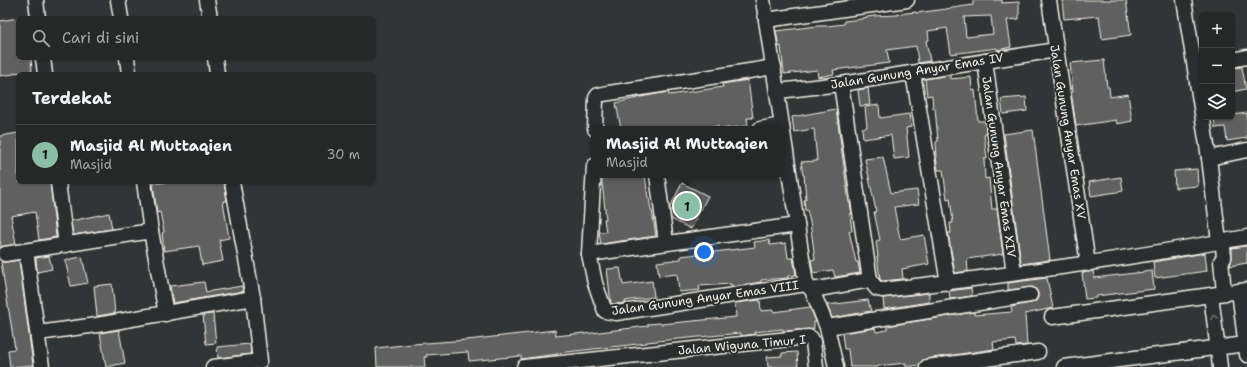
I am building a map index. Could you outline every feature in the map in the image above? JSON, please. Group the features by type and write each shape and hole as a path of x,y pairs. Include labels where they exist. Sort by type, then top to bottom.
{"street":[{"path":"36,0 38,16"},
{"path":"118,0 121,16"},
{"path":"207,0 210,16"},
{"path":"763,0 782,125 776,126"},
{"path":"766,20 907,0"},
{"name":"Jalan Gunung Anyar Emas XV","path":"1049,0 1088,264"},
{"path":"1184,0 1198,67 1219,242 1216,246 1217,258 1221,260 1217,293 1218,348 1220,367"},
{"name":"Jalan Gunung Anyar Emas IV","path":"778,91 841,84 1056,50"},
{"path":"1235,59 1247,57"},
{"path":"43,60 45,72"},
{"path":"127,60 129,72"},
{"path":"215,60 217,72"},
{"name":"Jalan Gunung Anyar Emas XIV","path":"985,61 1014,273"},
{"path":"595,126 596,98 598,95 774,66"},
{"path":"913,73 948,283"},
{"path":"841,84 870,280 877,289 882,290 948,283 1088,264 1247,238"},
{"path":"783,132 797,225 809,287 827,327 836,367"},
{"path":"1209,158 1247,150"},
{"path":"593,178 589,254 666,242 797,225"},
{"path":"657,178 666,242"},
{"path":"58,184 66,244"},
{"path":"144,184 166,314"},
{"path":"213,367 260,361 253,298 232,184"},
{"path":"5,254 151,231"},
{"path":"26,251 42,367"},
{"name":"Jalan Gunung Anyar Emas VIII","path":"589,254 595,283 605,311 616,312 870,280"},
{"path":"1052,317 1243,290 1246,350 1218,348 1064,367"},
{"path":"827,327 1030,295"},
{"path":"38,333 166,314 253,298"},
{"name":"Jalan Wiguna Timur I","path":"524,367 808,337 811,338 813,342 816,367"},
{"path":"927,367 1038,352"}],"building":[{"path":"973,0 1002,0 1002,3 1019,2 1019,19 1007,20 1011,47 997,50 997,48 951,54 947,28 928,31 929,40 926,41 930,61 918,63 916,46 887,50 889,63 833,70 834,74 818,77 817,70 784,74 781,46 779,47 776,31 844,24 844,21 874,16 916,13 973,5","holes":["991,16 993,34 966,37 964,17"]},
{"path":"1062,0 1126,0 1131,35 1102,39 1099,16 1064,19"},
{"path":"16,18 16,60 31,60 32,71 16,72 14,74 0,76 0,21"},
{"path":"1104,60 1107,87 1109,87 1110,97 1128,94 1132,121 1117,124 1116,120 1076,126 1071,92 1073,92 1070,63"},
{"path":"1242,67 1246,89 1235,91 1235,68"},
{"path":"950,75 950,79 971,77 972,91 975,90 978,121 985,121 986,133 984,134 987,159 984,159 985,179 989,178 992,209 997,209 1003,254 967,259 968,271 955,273 948,233 951,233 950,223 953,223 950,198 947,199 943,170 938,170 936,142 938,141 935,108 933,109 932,95 927,96 925,79"},
{"path":"748,80 753,118 747,118 748,126 620,126 616,103 668,92 669,95 723,87 722,84"},
{"path":"868,88 870,105 860,106 858,90"},
{"path":"1026,97 1027,111 1003,114 1001,99"},
{"path":"879,105 880,118 909,114 911,127 906,128 909,157 894,159 891,135 863,139 862,128 867,127 865,107"},
{"path":"836,109 849,203 852,214 850,214 852,231 849,231 860,273 835,277 833,270 813,273 811,260 815,259 810,222 807,210 805,210 804,200 806,199 804,175 801,162 817,161 814,129 794,132 792,117"},
{"path":"1247,113 1247,138 1227,141 1225,127 1215,128 1214,120 1235,120 1235,115"},
{"path":"1033,130 1050,260 1021,264 1004,134"},
{"path":"16,133 16,184 50,184 56,237 39,240 35,212 11,216 16,244 1,247 0,136"},
{"path":"883,157 891,193 917,190 919,204 894,207 900,239 924,235 929,264 902,269 903,279 882,281 880,279 877,257 876,241 880,240 874,212 876,211 865,159"},
{"path":"1197,169 1198,186 1175,188 1174,171"},
{"path":"1121,177 1123,191 1091,196 1089,182"},
{"path":"645,178 656,236 601,244 599,232 606,232 602,179"},
{"path":"682,183 708,196 691,229 671,219 670,207"},
{"path":"153,184 224,184 227,201 223,201 229,238 219,240 223,261 202,265 199,246 164,251 162,233 164,232 160,212 157,213"},
{"path":"109,213 112,229 73,235 71,221"},
{"path":"769,240 770,245 786,243 788,258 793,258 796,275 788,276 788,278 761,280 761,282 732,287 731,284 699,286 700,290 679,292 677,274 659,276 657,262 681,259 681,256 755,247 754,242"},
{"path":"1247,246 1247,263 1230,266 1232,248"},
{"path":"1205,253 1207,271 1155,278 1153,262"},
{"path":"49,256 52,269 37,272 36,258"},
{"path":"82,257 88,283 71,286 65,260"},
{"path":"19,260 33,365 10,367 8,350 15,349 1,262"},
{"path":"620,268 623,285 652,281 654,297 625,301 626,303 611,304 607,269"},
{"path":"1093,271 1094,278 1152,271 1154,289 1096,296 1096,298 1085,299 1082,273"},
{"path":"1047,278 1053,308 1025,314 1027,345 1016,346 1015,340 993,342 994,349 926,359 919,365 906,367 906,363 878,367 850,367 848,349 844,349 842,333 875,328 876,332 887,330 887,326 974,312 974,315 1012,312 1011,307 1035,302 1038,298 1038,293 1033,287 1008,290 1008,283"},
{"path":"204,282 206,292 242,286 243,291 173,303 170,286"},
{"path":"112,284 115,313 97,316 94,286"},
{"path":"971,288 972,296 950,299 949,291"},
{"path":"929,293 929,302 884,309 883,298"},
{"path":"760,300 761,311 773,310 774,312 810,307 816,322 814,322 814,329 783,331 783,329 754,332 755,334 741,336 741,333 647,342 521,359 521,356 469,361 468,352 426,355 427,357 424,357 425,367 377,367 376,348 555,330 556,336 584,334 648,326 648,324 736,317 735,303"},
{"path":"868,300 871,311 832,318 827,305"},
{"path":"213,314 216,343 206,344 203,315"},
{"path":"119,330 125,363 106,367 100,333"},
{"path":"250,344 251,354 218,358 217,347"},
{"path":"797,352 798,367 768,367 767,357 782,356 782,353"}],"place":[{"name":"Masjid Al Muttaqien","path":"687,206"}]}
